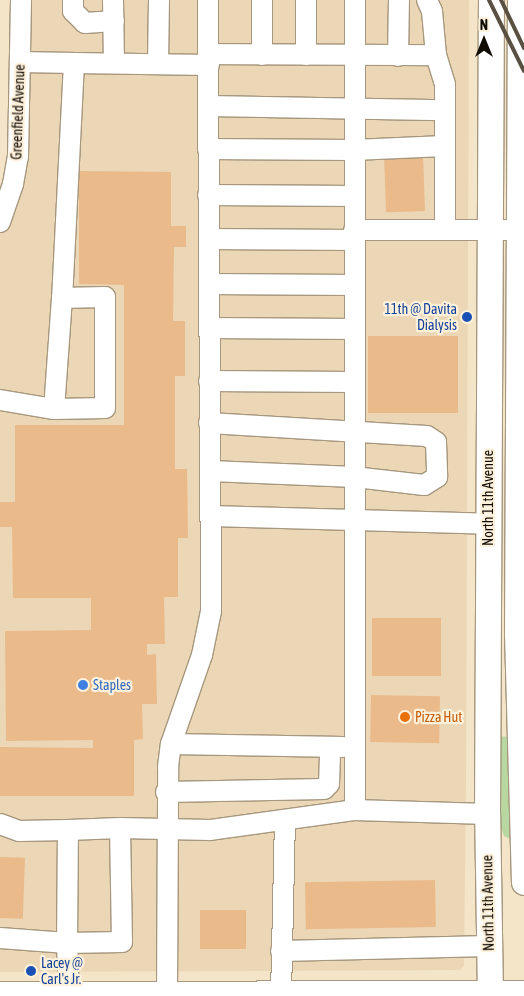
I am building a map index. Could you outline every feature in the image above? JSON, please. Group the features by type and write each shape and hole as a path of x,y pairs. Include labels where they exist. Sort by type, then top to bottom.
{"main road":[{"name":"North 11th Avenue","path":"490,994 487,814 488,230 491,0"},
{"path":"520,0 518,230 520,632 524,882"},
{"path":"488,524 506,527 508,618 520,632"},
{"path":"488,633 499,663 502,710 508,720 521,726"},
{"path":"0,994 339,995 524,993"}],"street":[{"name":"Greenfield Avenue","path":"0,222 13,184 18,156 21,0"},
{"path":"73,0 73,11 85,23 114,21"},
{"path":"113,0 114,62"},
{"path":"158,64 159,0"},
{"path":"167,995 166,792 171,744 202,655 212,611 209,423 208,0"},
{"path":"262,0 262,55"},
{"path":"306,0 306,55"},
{"path":"355,0 353,56 355,810"},
{"path":"398,56 399,0"},
{"path":"428,0 432,11 436,55 445,84 445,229"},
{"path":"20,62 158,64 262,55 436,55"},
{"path":"54,409 62,298 74,63"},
{"path":"208,106 445,110"},
{"path":"208,149 353,150 445,146"},
{"path":"208,195 354,196"},
{"path":"209,239 354,235 445,229 518,230"},
{"path":"209,284 354,285"},
{"path":"0,400 54,409 106,408 105,298 62,298"},
{"path":"209,328 354,329"},
{"path":"209,381 353,382"},
{"path":"209,423 427,436 436,442 437,477 424,485 355,477 210,471"},
{"path":"210,516 488,524"},
{"path":"171,744 355,746"},
{"path":"166,792 324,789 328,784 330,747"},
{"path":"0,824 19,831 120,828 166,831 285,822 355,810 487,814"},
{"path":"281,995 285,822"},
{"path":"0,938 67,943 122,942 120,828"},
{"path":"68,830 67,943 69,995"},
{"path":"281,951 489,946"}],"shaded area":[{"path":"21,0 469,0 466,781 464,966 460,970 0,972 0,222 13,184"}],"green space":[{"path":"498,736 509,737 510,839 504,836 497,815"}],"building":[{"path":"423,154 425,211 386,212 384,155"},
{"path":"79,171 171,172 171,226 186,226 186,247 174,247 173,321 185,321 185,376 175,376 175,469 187,469 188,538 178,538 178,597 164,597 165,644 147,644 147,655 156,654 157,704 142,704 143,739 134,740 134,796 0,796 0,747 93,748 93,740 6,741 5,631 91,630 91,598 13,598 12,527 0,527 0,502 15,502 15,425 124,425 124,285 79,284"},
{"path":"368,336 458,336 458,413 368,413"},
{"path":"372,618 441,618 441,676 372,676"},
{"path":"371,695 440,696 439,743 370,742"},
{"path":"0,857 25,858 23,919 0,918"},
{"path":"435,880 436,927 306,929 305,882"},
{"path":"200,910 246,910 246,949 200,949"}],"railway":[{"path":"489,0 524,71"},
{"path":"501,0 524,48"}],"place":[{"name":"11th @ Davita Dialysis","path":"467,317"},
{"name":"Staples","path":"83,685"},
{"name":"Pizza Hut","path":"405,717"},
{"name":"Lacey @ Carl's Jr.","path":"31,971"}]}
